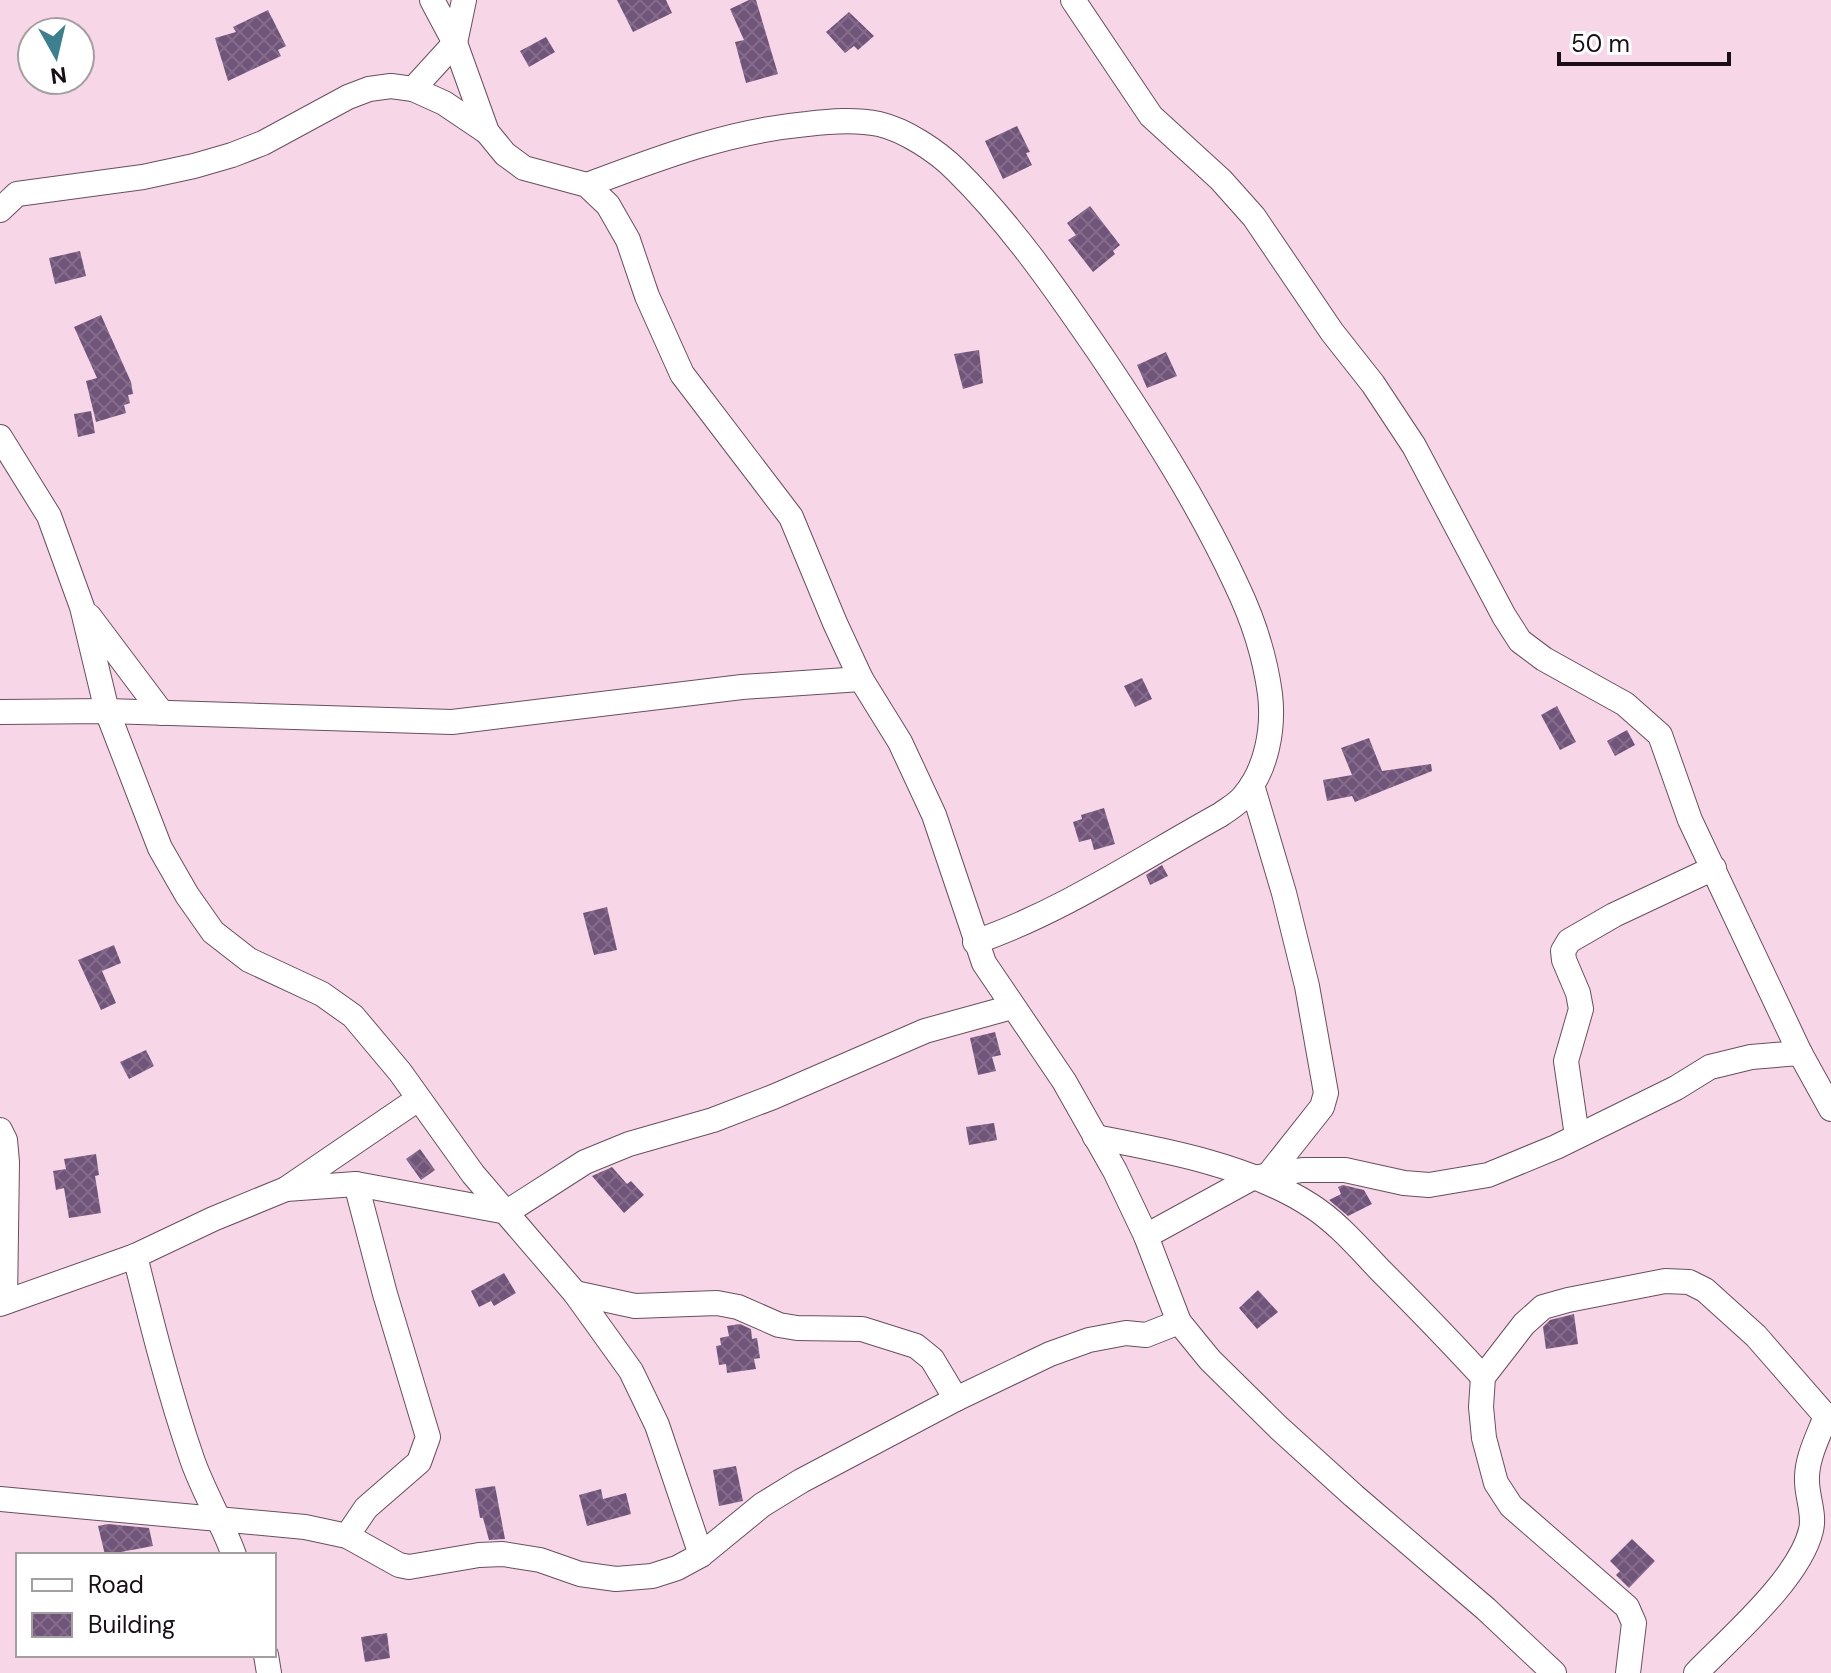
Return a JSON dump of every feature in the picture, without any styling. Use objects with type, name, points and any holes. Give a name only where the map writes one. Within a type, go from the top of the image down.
[{"type":"street","points":[[432,0],[455,43],[487,132]]},
{"type":"street","points":[[413,89],[455,43],[464,0]]},
{"type":"street","points":[[1073,0],[1151,116],[1221,180],[1254,217],[1332,332],[1373,384],[1414,446],[1520,641],[1554,665],[1625,704],[1660,735],[1684,806],[1800,1053],[1831,1109]]},
{"type":"street","points":[[0,210],[17,194],[143,177],[194,166],[263,143],[348,97],[369,89],[391,86],[413,89],[444,103],[487,132],[505,154],[524,168],[587,185],[608,205],[628,240],[647,296],[682,374],[791,517],[861,679],[900,742],[934,815],[984,963],[1064,1081],[1115,1171],[1146,1236],[1179,1322],[1210,1360],[1279,1428],[1486,1609],[1554,1673]]},
{"type":"street","points":[[587,185],[708,141],[782,126],[844,120],[881,125],[915,140],[955,168],[1011,233],[1091,340],[1132,400],[1204,520],[1238,586],[1259,647],[1270,693],[1271,723],[1265,757],[1242,799],[1220,815],[1051,911],[975,942]]},
{"type":"street","points":[[0,437],[49,516],[82,607],[107,711],[160,848],[213,932],[249,960],[322,994],[353,1016],[400,1072],[473,1174],[575,1293],[631,1371],[657,1425],[701,1555]]},
{"type":"street","points":[[82,607],[162,713]]},
{"type":"street","points":[[0,712],[107,711],[452,722],[742,687],[861,679]]},
{"type":"street","points":[[1146,1236],[1261,1176],[1322,1107],[1326,1093],[1284,893],[1252,785]]},
{"type":"street","points":[[1577,1136],[1566,1061],[1569,1041],[1578,1025],[1581,1009],[1563,951],[1569,941],[1614,915],[1714,868]]},
{"type":"street","points":[[286,1189],[356,1184],[507,1212],[585,1162],[614,1150],[713,1120],[925,1031],[1012,1007]]},
{"type":"street","points":[[1261,1176],[1345,1170],[1404,1183],[1429,1185],[1488,1175],[1556,1147],[1718,1064],[1751,1057],[1800,1053]]},
{"type":"street","points":[[0,1130],[5,1140],[7,1162],[2,1303],[135,1256],[286,1189],[418,1099]]},
{"type":"street","points":[[1095,1137],[1261,1176],[1311,1206],[1344,1232],[1483,1377]]},
{"type":"street","points":[[347,1536],[366,1508],[419,1462],[428,1437],[356,1184]]},
{"type":"street","points":[[135,1256],[189,1449],[233,1553]]},
{"type":"street","points":[[1628,1673],[1634,1623],[1627,1607],[1511,1506],[1496,1483],[1484,1438],[1481,1407],[1483,1377],[1524,1324],[1543,1307],[1665,1281],[1689,1282],[1705,1290],[1756,1336],[1828,1419],[1807,1466],[1812,1528],[1804,1548],[1793,1569],[1747,1622],[1696,1673]]},
{"type":"street","points":[[575,1293],[635,1306],[717,1303],[738,1307],[779,1325],[862,1329],[916,1346],[932,1359],[956,1399]]},
{"type":"street","points":[[0,1499],[305,1527],[347,1536],[399,1565],[409,1567],[503,1554],[522,1555],[580,1574],[616,1579],[652,1576],[677,1568],[701,1555],[762,1505],[956,1399],[1050,1354],[1089,1340],[1126,1333],[1146,1335],[1179,1322]]},
{"type":"building","points":[[617,0],[666,0],[672,13],[633,32]]},
{"type":"building","points":[[756,0],[778,74],[746,83],[735,42],[744,40],[730,9]]},
{"type":"building","points":[[268,10],[286,46],[278,50],[281,56],[228,81],[215,38],[236,32],[233,27]]},
{"type":"building","points":[[849,12],[874,36],[858,50],[854,46],[845,53],[826,32]]},
{"type":"building","points":[[546,37],[555,52],[529,67],[520,51]]},
{"type":"building","points":[[1017,126],[1030,152],[1026,153],[1032,165],[1003,179],[985,141]]},
{"type":"building","points":[[1090,206],[1120,245],[1113,251],[1115,254],[1093,272],[1068,240],[1076,235],[1067,223]]},
{"type":"building","points":[[80,251],[86,276],[55,284],[49,258]]},
{"type":"building","points":[[101,315],[131,382],[133,394],[128,395],[130,403],[124,405],[126,413],[96,422],[86,381],[97,378],[74,327]]},
{"type":"building","points":[[979,350],[983,383],[963,389],[954,354]]},
{"type":"building","points":[[1166,352],[1177,376],[1147,388],[1137,365]]},
{"type":"building","points":[[91,411],[95,433],[78,437],[74,414]]},
{"type":"building","points":[[1142,678],[1152,699],[1135,707],[1124,686]]},
{"type":"building","points":[[1557,706],[1576,742],[1560,750],[1541,715]]},
{"type":"building","points":[[1627,730],[1635,745],[1615,756],[1607,741]]},
{"type":"building","points":[[1369,738],[1382,771],[1431,764],[1432,771],[1355,802],[1352,796],[1327,801],[1323,780],[1352,775],[1341,748]]},
{"type":"building","points":[[1104,808],[1115,844],[1094,850],[1091,839],[1079,842],[1073,822],[1082,819],[1081,815]]},
{"type":"building","points":[[1162,865],[1168,876],[1150,885],[1146,875]]},
{"type":"building","points":[[607,907],[617,950],[594,955],[583,913]]},
{"type":"building","points":[[114,945],[121,963],[102,971],[116,1003],[101,1010],[78,960]]},
{"type":"building","points":[[995,1032],[1001,1055],[992,1057],[996,1071],[978,1075],[970,1038]]},
{"type":"building","points":[[146,1050],[154,1066],[129,1079],[120,1062]]},
{"type":"building","points":[[994,1123],[997,1140],[969,1145],[966,1127]]},
{"type":"building","points":[[420,1149],[435,1170],[421,1180],[406,1159]]},
{"type":"building","points":[[96,1154],[99,1175],[95,1176],[101,1213],[69,1218],[64,1188],[56,1190],[53,1171],[66,1169],[64,1159]]},
{"type":"building","points":[[612,1167],[627,1184],[631,1181],[644,1195],[624,1213],[592,1176]]},
{"type":"building","points":[[1343,1185],[1364,1190],[1372,1204],[1348,1216],[1329,1200],[1341,1194],[1338,1187]]},
{"type":"building","points":[[504,1273],[516,1293],[494,1306],[491,1301],[479,1307],[471,1291]]},
{"type":"building","points":[[1258,1290],[1278,1312],[1257,1329],[1239,1308]]},
{"type":"building","points":[[1574,1314],[1578,1344],[1546,1349],[1543,1327],[1550,1320]]},
{"type":"building","points":[[740,1324],[751,1329],[752,1339],[757,1338],[760,1358],[754,1359],[756,1369],[727,1373],[726,1364],[719,1365],[716,1346],[721,1345],[720,1338],[729,1336],[727,1326]]},
{"type":"building","points":[[736,1466],[743,1501],[719,1506],[713,1470]]},
{"type":"building","points":[[495,1486],[505,1539],[489,1540],[483,1518],[480,1518],[475,1489]]},
{"type":"building","points":[[601,1489],[603,1499],[626,1493],[631,1514],[587,1526],[579,1495]]},
{"type":"building","points":[[98,1526],[149,1528],[153,1546],[105,1553]]},
{"type":"building","points":[[1632,1539],[1655,1561],[1629,1588],[1616,1575],[1620,1571],[1610,1561]]},
{"type":"building","points":[[387,1633],[390,1658],[365,1662],[361,1637]]}]
